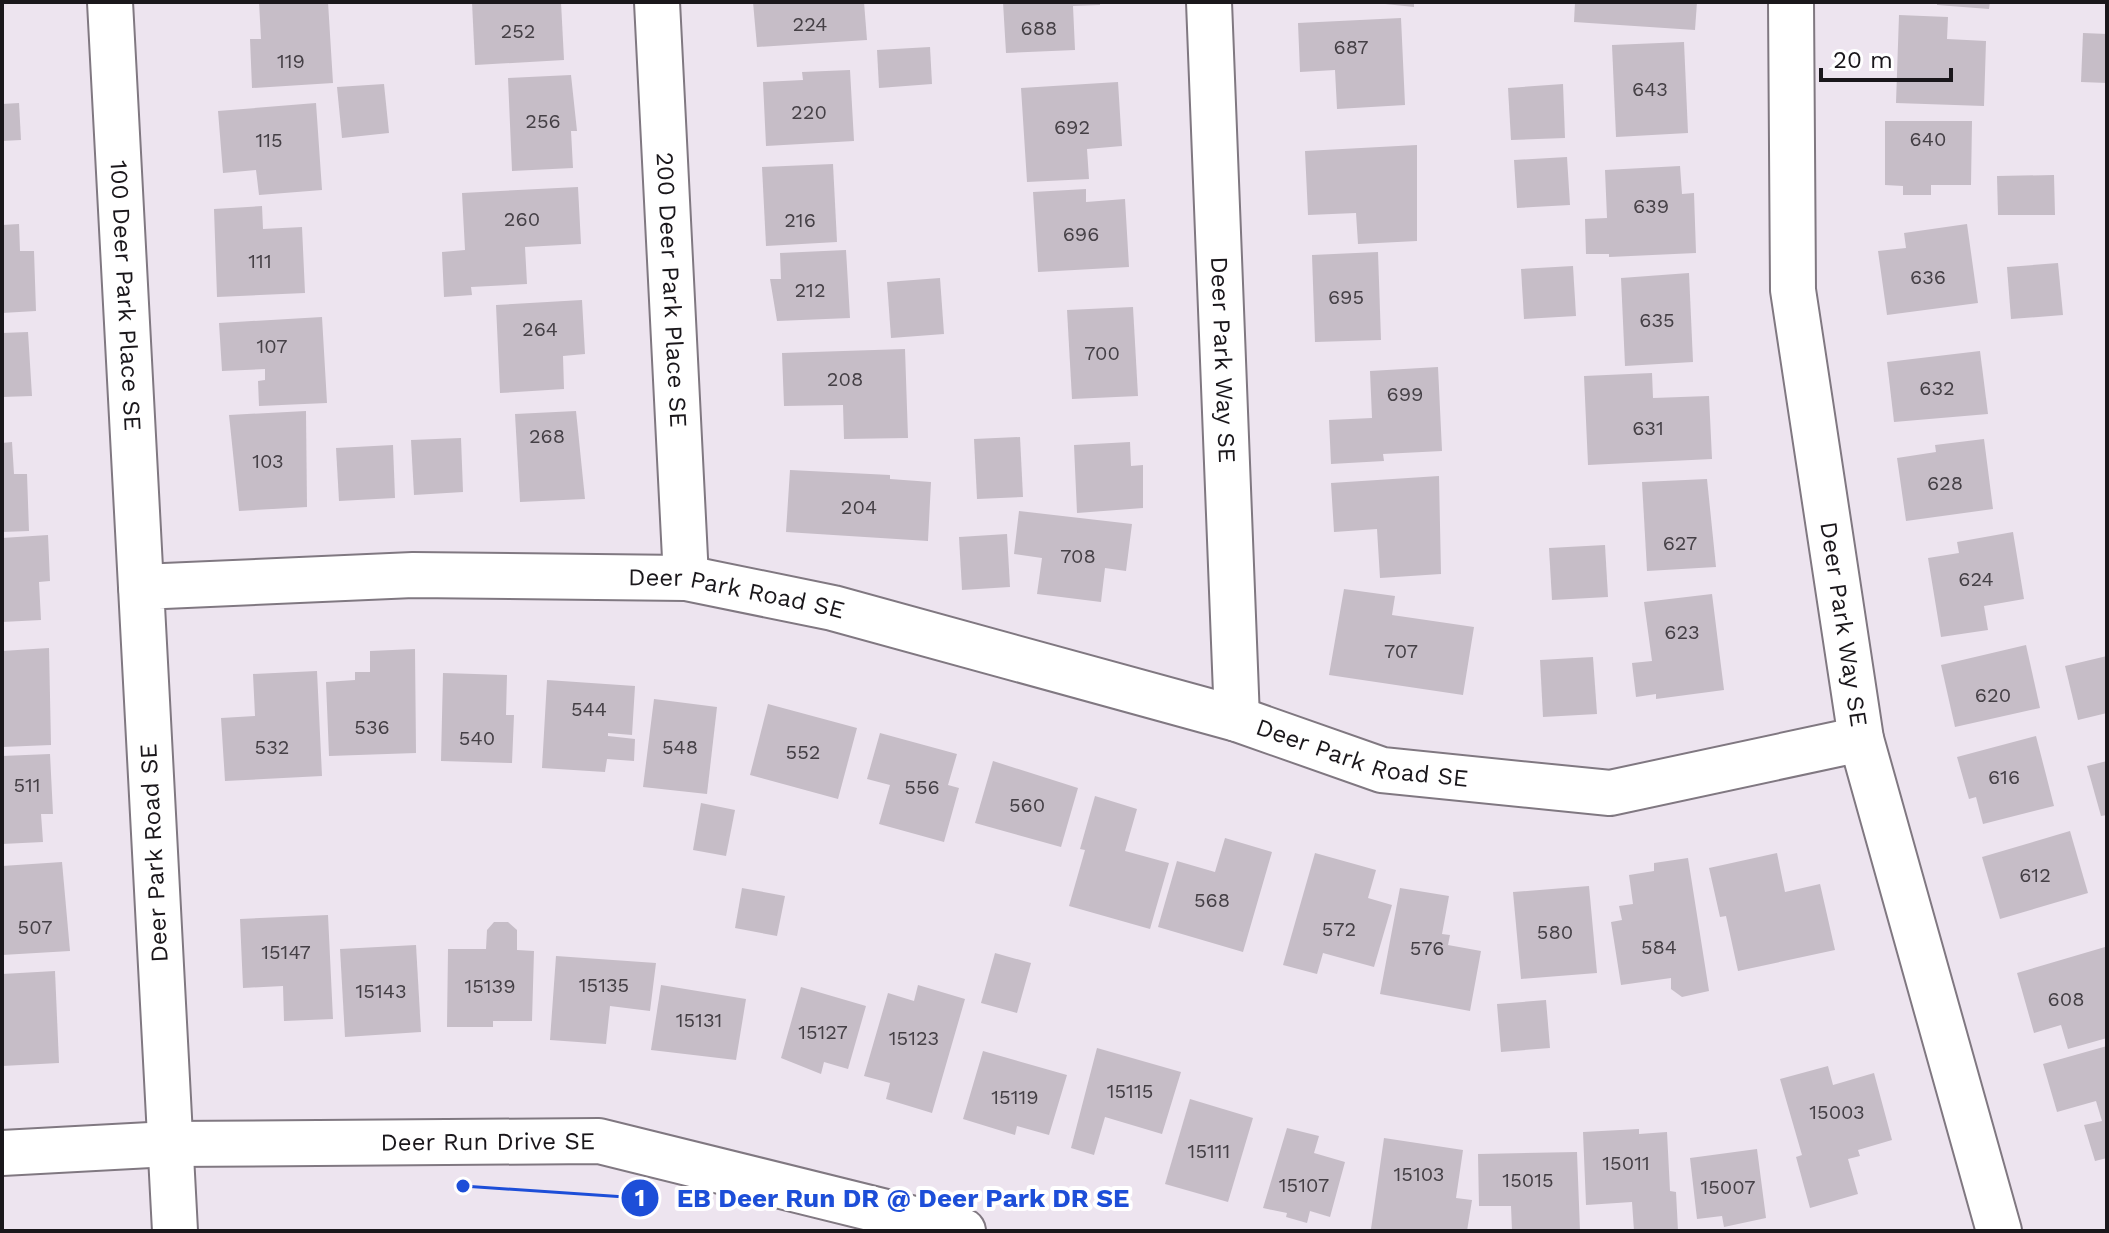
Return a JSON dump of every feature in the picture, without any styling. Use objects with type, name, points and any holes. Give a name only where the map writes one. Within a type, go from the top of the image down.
[{"type":"street","name":"100 Deer Park Place SE","points":[[110,2],[141,587]]},
{"type":"street","name":"200 Deer Park Place SE","points":[[657,2],[686,578]]},
{"type":"street","name":"Deer Park Way SE","points":[[1209,2],[1237,719]]},
{"type":"street","name":"Deer Park Way SE","points":[[1791,2],[1793,290],[1861,739],[1999,1231]]},
{"type":"street","name":"Deer Park Road SE","points":[[175,1231],[141,587],[413,575],[686,578],[833,608],[1237,719],[1382,770],[1610,793],[1861,739]]},
{"type":"street","name":"Deer Run Drive SE","points":[[2,1153],[169,1144],[599,1141],[963,1231]]},
{"type":"building","points":[[259,2],[328,2],[333,83],[252,88],[250,39],[261,39]]},
{"type":"building","points":[[472,2],[561,2],[564,60],[475,65]]},
{"type":"building","points":[[753,2],[864,2],[867,40],[757,47]]},
{"type":"building","points":[[1003,2],[1100,2],[1100,5],[1073,6],[1075,50],[1006,53]]},
{"type":"building","points":[[1366,2],[1414,2],[1414,7]]},
{"type":"building","points":[[1575,2],[1697,2],[1695,30],[1574,22]]},
{"type":"building","points":[[1937,2],[1990,2],[1989,9],[1937,5]]},
{"type":"building","points":[[1899,15],[1948,17],[1947,39],[1986,41],[1984,106],[1896,103]]},
{"type":"building","points":[[1401,18],[1405,105],[1337,109],[1335,70],[1300,72],[1298,23]]},
{"type":"building","points":[[2083,33],[2107,34],[2107,83],[2081,82]]},
{"type":"building","points":[[1684,42],[1688,133],[1616,137],[1612,45]]},
{"type":"building","points":[[930,47],[932,84],[879,88],[877,50]]},
{"type":"building","points":[[850,70],[854,141],[766,146],[763,82],[803,80],[802,72]]},
{"type":"building","points":[[571,75],[577,131],[571,131],[573,168],[512,171],[508,78]]},
{"type":"building","points":[[1118,82],[1122,146],[1087,149],[1089,179],[1027,182],[1021,88]]},
{"type":"building","points":[[384,84],[389,133],[342,138],[337,87]]},
{"type":"building","points":[[1563,84],[1565,138],[1511,140],[1508,88]]},
{"type":"building","points":[[19,103],[21,140],[2,141],[2,104]]},
{"type":"building","points":[[316,103],[322,190],[259,195],[256,170],[223,173],[218,111]]},
{"type":"building","points":[[1885,121],[1972,121],[1971,185],[1931,185],[1931,195],[1903,195],[1903,186],[1885,185]]},
{"type":"building","points":[[1417,145],[1417,241],[1358,244],[1356,213],[1308,215],[1305,151]]},
{"type":"building","points":[[1567,157],[1570,205],[1517,208],[1514,160]]},
{"type":"building","points":[[833,164],[837,242],[766,246],[762,167]]},
{"type":"building","points":[[1680,166],[1682,194],[1694,193],[1696,253],[1609,257],[1609,254],[1586,254],[1585,219],[1607,218],[1605,170]]},
{"type":"building","points":[[2054,175],[2055,215],[1998,215],[1997,176]]},
{"type":"building","points":[[578,187],[581,244],[525,247],[527,284],[471,287],[472,295],[444,297],[442,252],[465,250],[462,193]]},
{"type":"building","points":[[1086,189],[1086,202],[1125,199],[1129,267],[1038,272],[1033,192]]},
{"type":"building","points":[[262,206],[263,229],[302,227],[305,293],[217,297],[214,209]]},
{"type":"building","points":[[19,224],[20,251],[34,251],[36,311],[2,313],[2,225]]},
{"type":"building","points":[[1967,224],[1978,303],[1887,315],[1878,251],[1906,248],[1904,233]]},
{"type":"building","points":[[846,250],[850,318],[777,321],[770,279],[781,279],[780,253]]},
{"type":"building","points":[[1378,252],[1381,340],[1315,342],[1312,255]]},
{"type":"building","points":[[2058,263],[2063,315],[2011,319],[2007,267]]},
{"type":"building","points":[[1573,266],[1576,316],[1524,319],[1521,269]]},
{"type":"building","points":[[1689,273],[1693,362],[1625,366],[1621,278]]},
{"type":"building","points":[[940,278],[944,334],[891,338],[887,282]]},
{"type":"building","points":[[582,300],[585,354],[563,356],[564,389],[500,393],[496,305]]},
{"type":"building","points":[[1133,307],[1138,396],[1072,399],[1067,310]]},
{"type":"building","points":[[322,317],[327,403],[259,406],[258,381],[265,380],[265,369],[222,371],[219,323]]},
{"type":"building","points":[[28,332],[32,396],[2,397],[2,333]]},
{"type":"building","points":[[905,349],[908,438],[844,439],[843,405],[784,406],[782,353]]},
{"type":"building","points":[[1980,351],[1988,414],[1894,422],[1887,362]]},
{"type":"building","points":[[1438,367],[1442,451],[1383,454],[1384,461],[1331,464],[1329,420],[1372,418],[1370,371]]},
{"type":"building","points":[[1652,373],[1653,398],[1709,396],[1712,459],[1588,465],[1584,376]]},
{"type":"building","points":[[306,411],[307,507],[239,511],[229,415]]},
{"type":"building","points":[[576,411],[585,499],[520,502],[515,414]]},
{"type":"building","points":[[1020,437],[1023,497],[977,499],[974,439]]},
{"type":"building","points":[[461,438],[463,492],[414,495],[411,440]]},
{"type":"building","points":[[1984,439],[1993,509],[1906,521],[1897,458],[1936,452],[1935,445]]},
{"type":"building","points":[[12,442],[14,474],[27,474],[29,531],[2,532],[2,443]]},
{"type":"building","points":[[1130,442],[1131,466],[1143,465],[1143,508],[1077,513],[1074,445]]},
{"type":"building","points":[[393,445],[395,498],[339,501],[336,448]]},
{"type":"building","points":[[790,470],[890,475],[890,479],[931,482],[928,541],[786,532]]},
{"type":"building","points":[[1439,476],[1441,574],[1380,578],[1377,529],[1334,532],[1331,483]]},
{"type":"building","points":[[1707,479],[1716,567],[1647,571],[1642,482]]},
{"type":"building","points":[[1019,511],[1132,524],[1126,571],[1105,568],[1101,602],[1037,594],[1042,558],[1014,554]]},
{"type":"building","points":[[2013,532],[2024,599],[1984,606],[1988,630],[1941,637],[1928,558],[1959,553],[1957,542]]},
{"type":"building","points":[[1007,534],[1010,587],[962,590],[959,537]]},
{"type":"building","points":[[48,535],[50,581],[39,582],[41,620],[2,622],[2,538]]},
{"type":"building","points":[[1605,545],[1608,597],[1552,600],[1549,548]]},
{"type":"building","points":[[1344,589],[1395,596],[1392,615],[1474,627],[1463,695],[1329,675]]},
{"type":"building","points":[[1712,594],[1724,690],[1656,699],[1656,694],[1636,697],[1632,663],[1652,661],[1644,602]]},
{"type":"building","points":[[2026,645],[2040,708],[1955,727],[1941,665]]},
{"type":"building","points":[[49,648],[51,745],[2,747],[2,651]]},
{"type":"building","points":[[415,649],[416,753],[329,756],[326,682],[355,680],[355,672],[370,672],[370,651]]},
{"type":"building","points":[[2107,656],[2107,713],[2078,720],[2065,666]]},
{"type":"building","points":[[1593,657],[1597,714],[1543,717],[1540,660]]},
{"type":"building","points":[[317,671],[322,776],[225,781],[221,718],[255,716],[253,674]]},
{"type":"building","points":[[443,673],[507,675],[506,715],[514,715],[512,763],[441,761]]},
{"type":"building","points":[[547,680],[635,686],[632,735],[608,733],[608,736],[635,739],[634,761],[607,759],[605,772],[542,768]]},
{"type":"building","points":[[654,699],[717,707],[707,794],[643,787]]},
{"type":"building","points":[[768,704],[857,728],[838,799],[750,775]]},
{"type":"building","points":[[880,733],[957,754],[948,785],[959,788],[944,842],[879,824],[890,785],[867,779]]},
{"type":"building","points":[[2036,736],[2054,806],[1983,824],[1976,797],[1969,799],[1957,757]]},
{"type":"building","points":[[50,754],[53,814],[41,814],[43,842],[2,844],[2,756]]},
{"type":"building","points":[[993,761],[1078,788],[1061,847],[975,823]]},
{"type":"building","points":[[2107,761],[2107,815],[2101,816],[2087,766]]},
{"type":"building","points":[[1095,796],[1137,809],[1125,851],[1169,863],[1150,929],[1069,906],[1085,850],[1080,849]]},
{"type":"building","points":[[701,803],[735,810],[726,856],[693,850]]},
{"type":"building","points":[[2070,831],[2088,893],[2000,919],[1982,857]]},
{"type":"building","points":[[1225,838],[1272,852],[1243,952],[1158,927],[1177,861],[1215,872]]},
{"type":"building","points":[[1315,853],[1376,870],[1368,898],[1392,905],[1374,967],[1323,953],[1317,974],[1283,965]]},
{"type":"building","points":[[1777,853],[1785,892],[1820,884],[1835,950],[1738,971],[1726,916],[1720,917],[1709,868]]},
{"type":"building","points":[[1688,858],[1709,991],[1682,997],[1671,989],[1671,978],[1621,985],[1611,922],[1622,920],[1619,906],[1633,904],[1629,875],[1654,871],[1654,863]]},
{"type":"building","points":[[62,862],[70,951],[2,955],[2,866]]},
{"type":"building","points":[[1589,886],[1597,973],[1521,979],[1513,892]]},
{"type":"building","points":[[742,888],[785,896],[777,936],[735,928]]},
{"type":"building","points":[[1400,888],[1449,896],[1442,934],[1450,935],[1448,945],[1481,951],[1470,1011],[1380,994]]},
{"type":"building","points":[[328,915],[333,1019],[284,1021],[283,986],[243,988],[240,919]]},
{"type":"building","points":[[494,922],[508,922],[517,930],[517,950],[534,951],[532,1021],[493,1021],[493,1027],[447,1027],[448,949],[486,949],[487,930]]},
{"type":"building","points":[[416,945],[421,1032],[345,1037],[340,949]]},
{"type":"building","points":[[2105,947],[2107,1038],[2068,1049],[2061,1025],[2034,1033],[2017,973]]},
{"type":"building","points":[[995,953],[1031,963],[1017,1013],[981,1003]]},
{"type":"building","points":[[556,956],[656,963],[650,1011],[610,1006],[606,1044],[550,1040]]},
{"type":"building","points":[[55,971],[59,1063],[2,1066],[2,974]]},
{"type":"building","points":[[661,985],[746,999],[736,1060],[651,1050]]},
{"type":"building","points":[[918,985],[965,999],[932,1113],[886,1099],[890,1083],[864,1076],[888,993],[914,1001]]},
{"type":"building","points":[[801,987],[866,1006],[848,1069],[824,1062],[821,1074],[781,1058]]},
{"type":"building","points":[[1546,1000],[1550,1048],[1501,1052],[1497,1004]]},
{"type":"building","points":[[2107,1046],[2107,1158],[2095,1161],[2084,1125],[2102,1121],[2096,1101],[2057,1112],[2043,1064]]},
{"type":"building","points":[[1097,1048],[1181,1072],[1162,1134],[1105,1117],[1094,1155],[1071,1148]]},
{"type":"building","points":[[983,1051],[1067,1075],[1049,1135],[1017,1126],[1015,1135],[963,1119]]},
{"type":"building","points":[[1828,1066],[1833,1085],[1874,1073],[1892,1140],[1858,1150],[1860,1156],[1848,1159],[1858,1194],[1810,1208],[1796,1157],[1802,1155],[1780,1079]]},
{"type":"building","points":[[1190,1099],[1253,1118],[1228,1202],[1165,1184]]},
{"type":"building","points":[[1287,1128],[1319,1136],[1314,1153],[1345,1162],[1330,1217],[1310,1211],[1307,1223],[1286,1217],[1287,1213],[1263,1208]]},
{"type":"building","points":[[1639,1129],[1639,1134],[1667,1132],[1670,1191],[1676,1192],[1678,1231],[1634,1231],[1632,1202],[1586,1205],[1583,1132]]},
{"type":"building","points":[[1384,1138],[1463,1150],[1456,1198],[1472,1200],[1467,1231],[1371,1229]]},
{"type":"building","points":[[1757,1149],[1766,1218],[1724,1227],[1722,1216],[1697,1219],[1690,1158]]},
{"type":"building","points":[[1577,1152],[1580,1231],[1512,1231],[1511,1206],[1479,1206],[1478,1154]]},
{"type":"place","name":"EB Deer Run DR @ Deer Park DR SE","points":[[463,1186]]}]
